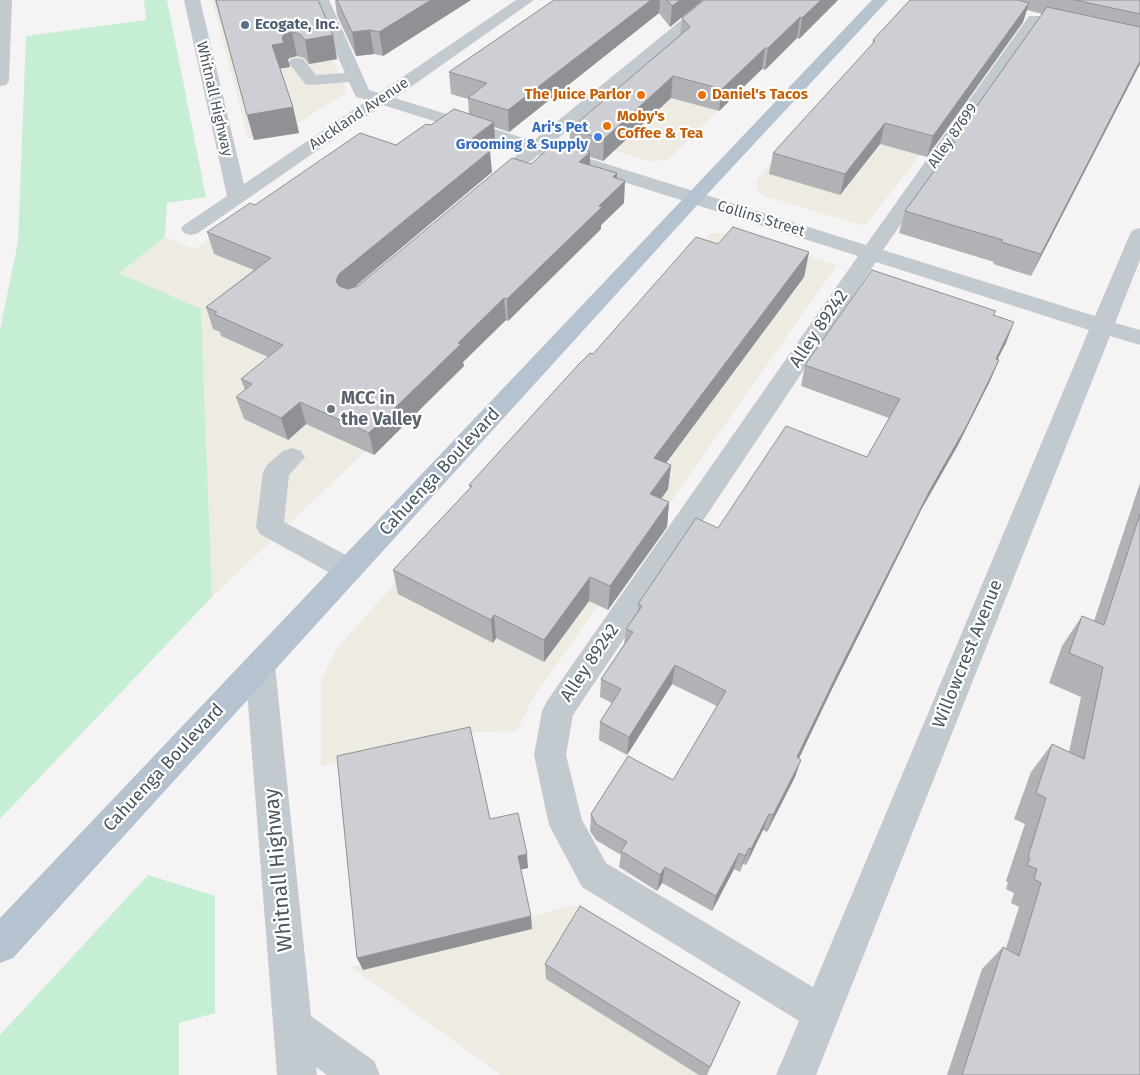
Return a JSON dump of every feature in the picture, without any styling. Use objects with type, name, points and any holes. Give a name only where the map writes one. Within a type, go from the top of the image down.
[{"type":"main road","name":"Cahuenga Boulevard","points":[[0,944],[693,198],[880,0]]},
{"type":"street","points":[[0,81],[4,0]]},
{"type":"street","name":"Whitnall Highway","points":[[192,0],[237,197]]},
{"type":"street","name":"Auckland Avenue","points":[[191,229],[526,0]]},
{"type":"street","points":[[512,167],[715,0]]},
{"type":"street","points":[[323,6],[341,4]]},
{"type":"street","name":"Collins Street","points":[[323,6],[362,93],[1140,338]]},
{"type":"street","points":[[1017,15],[1054,23]]},
{"type":"street","name":"Alley 87699","points":[[871,253],[1035,19]]},
{"type":"street","points":[[297,63],[311,80],[354,78]]},
{"type":"street","name":"Willowcrest Avenue","points":[[796,1075],[1140,234]]},
{"type":"street","name":"Alley 89242","points":[[821,1014],[594,875],[566,825],[550,755],[558,711],[871,253]]},
{"type":"street","points":[[292,457],[276,472],[270,527],[349,570]]},
{"type":"street","name":"Whitnall Highway","points":[[260,664],[297,1075]]},
{"type":"street","points":[[294,1027],[360,1075]]},
{"type":"shaded area","points":[[212,0],[306,0],[347,92],[277,136],[248,138]]},
{"type":"shaded area","points":[[721,0],[830,0],[669,159],[652,162],[563,135]]},
{"type":"shaded area","points":[[922,0],[1022,23],[865,226],[764,196],[757,191],[756,180]]},
{"type":"shaded area","points":[[236,219],[389,276],[417,402],[212,597],[201,309],[118,273],[165,237],[195,249]]},
{"type":"shaded area","points":[[710,233],[735,233],[837,265],[533,698],[517,731],[476,732],[321,766],[321,680],[337,648]]},
{"type":"shaded area","points":[[573,905],[734,1001],[700,1075],[501,1075],[351,967]]},
{"type":"green space","points":[[144,0],[167,0],[206,197],[167,203],[165,237],[119,273],[201,309],[212,597],[0,819],[0,330],[18,242],[26,36],[146,20]]},
{"type":"green space","points":[[148,875],[215,896],[215,1013],[179,1023],[179,1075],[0,1075],[0,1035]]},
{"type":"building","points":[[216,0],[318,0],[333,35],[305,40],[300,34],[292,32],[284,34],[282,38],[284,43],[272,45],[293,107],[247,115]]},
{"type":"building","points":[[337,0],[431,0],[379,32],[370,30],[352,32]]},
{"type":"building","points":[[554,0],[651,0],[508,110],[468,98],[487,83],[449,72]]},
{"type":"building","points":[[667,0],[680,0],[672,6]]},
{"type":"building","points":[[704,0],[821,0],[768,48],[765,48],[722,89],[673,76],[604,139],[570,129],[690,27],[682,18]]},
{"type":"building","points":[[910,0],[1017,0],[1029,3],[933,136],[885,123],[845,174],[773,153],[875,41],[873,40]]},
{"type":"building","points":[[1075,0],[1140,0],[1140,14]]},
{"type":"building","points":[[1047,7],[1140,27],[1140,61],[1041,254],[1001,242],[1003,240],[905,211],[955,142],[952,141]]},
{"type":"building","points":[[454,109],[494,122],[466,143],[490,151],[339,274],[336,281],[339,286],[348,289],[358,286],[512,158],[531,164],[556,142],[590,152],[579,162],[617,173],[613,177],[625,181],[599,206],[602,207],[507,299],[504,298],[458,343],[461,344],[369,433],[300,402],[281,418],[236,397],[252,384],[241,379],[283,345],[214,314],[217,312],[206,307],[271,258],[207,232],[250,203],[255,205],[360,133],[396,145],[426,124],[431,125]]},
{"type":"building","points":[[733,227],[809,252],[654,458],[671,465],[650,494],[669,502],[610,586],[590,577],[544,640],[494,615],[491,620],[393,570],[472,486],[469,485],[577,366],[590,353],[593,354],[696,237],[718,244]]},
{"type":"building","points":[[872,270],[996,311],[993,315],[1014,322],[996,359],[999,360],[967,425],[930,490],[838,672],[797,757],[801,760],[773,815],[769,814],[751,849],[749,848],[745,856],[739,853],[716,896],[665,867],[660,875],[621,851],[627,842],[596,824],[591,814],[628,756],[673,780],[726,691],[675,665],[629,737],[600,722],[621,689],[601,679],[633,632],[626,629],[642,606],[638,604],[696,518],[718,528],[786,426],[867,457],[900,399],[805,365]]},
{"type":"building","points":[[1140,514],[1140,1075],[962,1075],[1003,947],[1019,956],[1041,883],[1034,879],[1037,869],[1027,865],[1046,798],[1036,793],[1052,744],[1084,759],[1103,667],[1069,653],[1082,616],[1104,625]]},
{"type":"building","points":[[470,727],[490,819],[518,813],[527,854],[518,856],[531,916],[357,958],[337,756]]},
{"type":"building","points":[[580,906],[740,1002],[710,1067],[545,964]]},
{"type":"place","name":"Ecogate, Inc.","points":[[245,25]]},
{"type":"place","name":"The Juice Parlor","points":[[641,95]]},
{"type":"place","name":"Daniel's Tacos","points":[[702,95]]},
{"type":"place","name":"Moby's Coffee & Tea","points":[[607,126]]},
{"type":"place","name":"Ari's Pet Grooming & Supply","points":[[598,137]]},
{"type":"place","name":"MCC in the Valley","points":[[331,409]]}]
